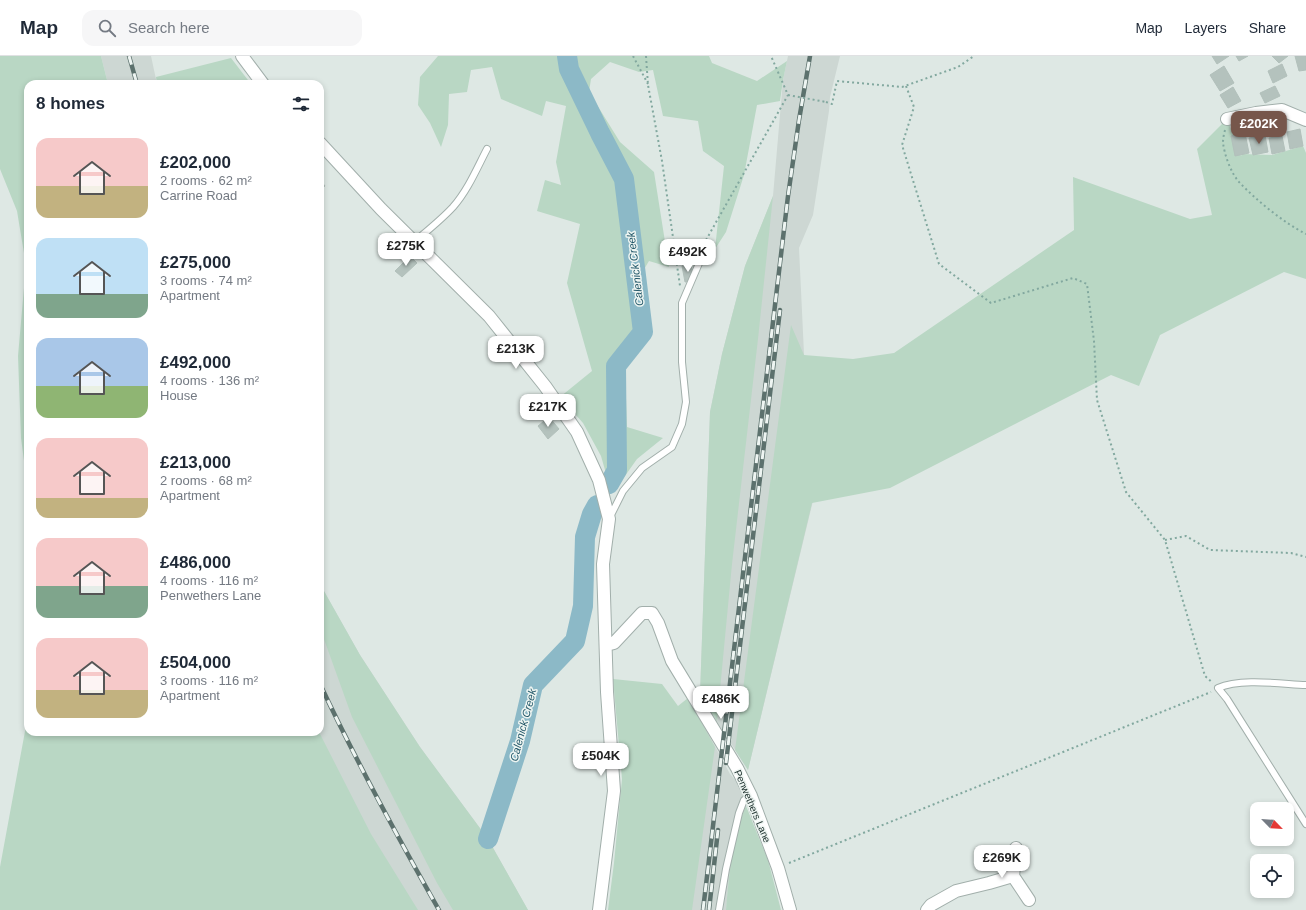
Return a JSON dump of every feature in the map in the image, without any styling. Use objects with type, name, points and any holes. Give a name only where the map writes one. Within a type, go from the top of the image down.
[{"type":"street","points":[[242,56],[260,80]]},
{"type":"street","points":[[1228,119],[1256,113],[1282,110],[1306,120]]},
{"type":"street","points":[[324,147],[381,209],[488,316],[544,386],[577,432],[599,480],[609,519],[603,564],[607,692],[614,791],[598,910]]},
{"type":"street","name":"Penwethers Lane","points":[[606,645],[614,643],[642,613],[652,613],[658,623],[672,661],[737,768],[751,796],[778,868],[790,910]]},
{"type":"street","points":[[1016,848],[1014,876],[1029,900]]},
{"type":"street","points":[[927,910],[931,905],[956,891],[1014,876]]},
{"type":"lane","points":[[414,242],[453,207],[468,184],[487,149]]},
{"type":"lane","points":[[609,519],[624,491],[642,468],[672,447],[682,424],[686,402],[682,362],[682,303],[703,254],[702,246]]},
{"type":"lane","points":[[1306,685],[1258,683],[1226,685],[1218,688],[1227,699],[1306,824]]},
{"type":"lane","points":[[719,910],[726,869],[739,813],[744,800],[751,796]]},
{"type":"path","points":[[633,56],[648,85]]},
{"type":"path","points":[[646,56],[648,85],[662,161],[682,303]]},
{"type":"path","points":[[772,56],[788,95]]},
{"type":"path","points":[[788,95],[832,104],[837,81],[902,87],[958,67],[974,56]]},
{"type":"path","points":[[778,868],[1208,694],[1218,688],[1206,676],[1165,540],[1126,492],[1097,400],[1094,341],[1087,284],[1073,278],[991,303],[939,264],[902,145],[914,107],[906,86]]},
{"type":"path","points":[[702,246],[788,95]]},
{"type":"path","points":[[1228,119],[1223,141],[1227,160],[1239,181],[1266,207],[1294,228],[1306,234]]},
{"type":"path","points":[[1165,540],[1186,536],[1210,550],[1291,553],[1306,557]]},
{"type":"shaded area","points":[[101,56],[151,56],[156,80],[107,80]]},
{"type":"shaded area","points":[[788,56],[840,56],[830,97],[813,215],[799,248],[805,375],[833,418],[748,770],[700,695],[710,412],[722,354],[745,266],[773,196],[783,80]]},
{"type":"shaded area","points":[[324,591],[360,655],[420,747],[488,839],[528,910],[367,910],[295,736],[324,736]]},
{"type":"shaded area","points":[[698,715],[730,774],[741,787],[746,806],[740,819],[730,871],[726,910],[662,910]]},
{"type":"green space","points":[[0,56],[101,56],[107,80],[24,80],[24,253],[17,211],[0,169]]},
{"type":"green space","points":[[438,56],[709,56],[712,63],[757,81],[787,61],[780,101],[757,105],[744,175],[726,232],[715,249],[724,166],[703,151],[698,121],[663,116],[653,70],[639,72],[610,62],[591,79],[589,92],[620,142],[654,172],[669,267],[649,261],[643,271],[650,326],[635,348],[625,370],[627,427],[663,438],[637,459],[615,490],[609,484],[601,456],[583,423],[560,397],[592,371],[567,283],[580,224],[537,211],[545,180],[561,185],[556,162],[566,106],[546,101],[542,116],[501,99],[492,67],[471,70],[467,92],[449,94],[448,125],[441,147],[430,123],[418,105],[420,77]]},
{"type":"green space","points":[[231,58],[248,80],[156,80],[156,77]]},
{"type":"green space","points":[[1227,119],[1241,156],[1242,154],[1272,155],[1303,146],[1306,153],[1306,279],[1284,272],[1160,335],[1139,386],[1111,375],[890,488],[812,503],[748,770],[735,750],[791,325],[804,355],[853,359],[894,353],[1074,230],[1073,177],[1190,219],[1212,215],[1197,149]]},
{"type":"green space","points":[[773,196],[732,564],[717,721],[700,695],[710,412],[722,354],[745,266]]},
{"type":"green space","points":[[24,288],[24,461],[21,438],[18,356]]},
{"type":"green space","points":[[324,591],[360,655],[420,747],[488,839],[528,910],[453,910],[437,883],[352,717],[324,639]]},
{"type":"green space","points":[[613,679],[662,684],[678,706],[688,698],[715,747],[692,910],[608,910],[622,779]]},
{"type":"green space","points":[[24,736],[321,736],[371,834],[418,910],[0,910],[0,867]]},
{"type":"green space","points":[[746,806],[768,860],[781,910],[726,910],[734,843]]},
{"type":"building","points":[[1212,56],[1229,56],[1217,64]]},
{"type":"building","points":[[1236,56],[1248,56],[1239,61]]},
{"type":"building","points":[[1272,56],[1288,56],[1279,63]]},
{"type":"building","points":[[1295,56],[1306,56],[1306,70],[1299,71]]},
{"type":"building","points":[[1282,64],[1287,76],[1273,83],[1268,71]]},
{"type":"building","points":[[1224,66],[1234,83],[1220,91],[1210,75]]},
{"type":"building","points":[[1275,86],[1280,96],[1265,103],[1260,93]]},
{"type":"building","points":[[1233,87],[1241,101],[1228,108],[1220,95]]},
{"type":"building","points":[[1300,129],[1303,146],[1290,149],[1287,132]]},
{"type":"building","points":[[1245,133],[1249,153],[1235,156],[1231,136]]},
{"type":"building","points":[[1265,135],[1268,152],[1253,155],[1249,138]]},
{"type":"building","points":[[1282,136],[1285,151],[1272,154],[1269,138]]},
{"type":"building","points":[[410,256],[417,263],[402,277],[395,271]]},
{"type":"building","points":[[691,265],[693,281],[685,282],[682,266]]},
{"type":"building","points":[[549,417],[559,429],[548,439],[538,426]]},
{"type":"waterway","name":"Calenick Creek","points":[[567,56],[569,69],[624,179],[643,332],[616,366],[617,470],[609,484]]},
{"type":"waterway","name":"Calenick Creek","points":[[488,839],[520,741],[533,685],[575,641],[583,606],[585,537],[592,514],[597,505]]},
{"type":"railway","points":[[129,56],[136,80]]},
{"type":"railway","points":[[703,910],[788,196],[810,56]]},
{"type":"railway","points":[[726,763],[780,310]]},
{"type":"railway","points":[[324,692],[377,798],[439,910]]},
{"type":"railway","points":[[709,910],[718,830]]}]
